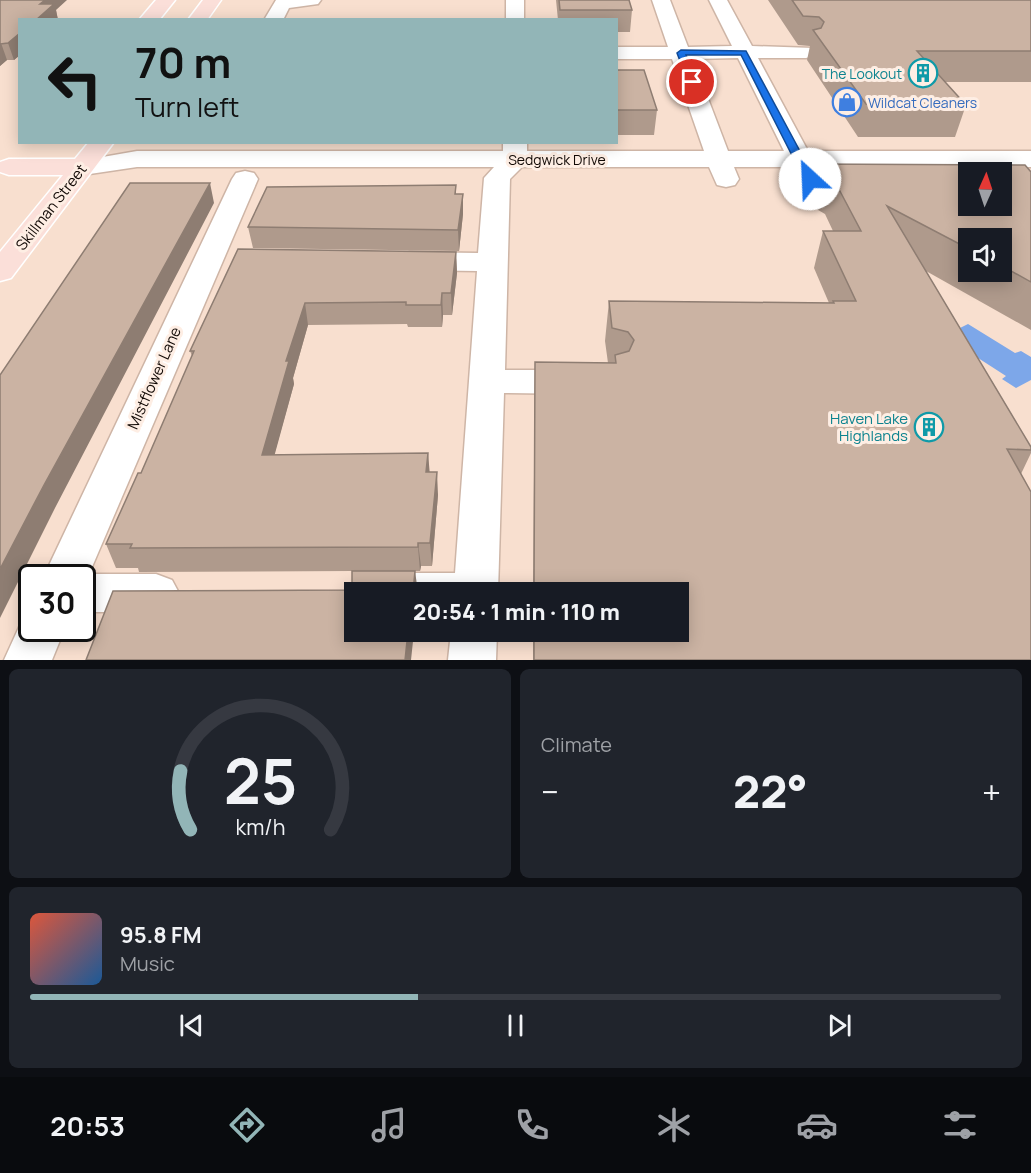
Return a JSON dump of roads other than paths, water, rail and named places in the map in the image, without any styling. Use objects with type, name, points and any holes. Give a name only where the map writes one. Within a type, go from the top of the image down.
[{"type":"main road","points":[[150,18],[166,0]]},
{"type":"main road","points":[[198,18],[212,0]]},
{"type":"main road","points":[[3,170],[30,144]]},
{"type":"main road","name":"Skillman Street","points":[[0,272],[100,144]]},
{"type":"main road","name":"Sedgwick Drive","points":[[3,170],[83,167]]},
{"type":"street","points":[[274,18],[283,3],[312,0]]},
{"type":"street","points":[[515,0],[515,18]]},
{"type":"street","points":[[661,0],[723,169]]},
{"type":"street","points":[[718,0],[743,53],[805,169]]},
{"type":"street","points":[[618,53],[806,52]]},
{"type":"street","name":"Sedgwick Drive","points":[[83,167],[137,159],[509,160],[723,169],[805,169],[1031,159]]},
{"type":"street","points":[[476,582],[493,262],[509,160]]},
{"type":"street","name":"Sedgwick Drive","points":[[83,167],[124,179],[245,179],[509,160]]},
{"type":"street","name":"Sedgwick Drive","points":[[805,169],[958,178]]},
{"type":"street","name":"Mistflower Lane","points":[[71,564],[245,179]]},
{"type":"street","points":[[1012,179],[1031,180]]},
{"type":"street","points":[[208,260],[244,260]]},
{"type":"street","points":[[386,261],[493,262]]},
{"type":"street","points":[[486,381],[610,382]]},
{"type":"street","points":[[333,592],[344,593]]},
{"type":"street","points":[[96,593],[190,593]]},
{"type":"street","points":[[28,660],[36,642]]},
{"type":"street","points":[[472,660],[473,642]]},
{"type":"water","points":[[968,324],[1015,353],[1021,351],[1031,357],[1031,380],[1016,388],[1002,379],[1006,376],[944,336]]},
{"type":"place","name":"The Lookout","points":[[923,73]]},
{"type":"place","name":"Wildcat Cleaners","points":[[847,102]]},
{"type":"place","name":"Haven Lake Highlands","points":[[929,427]]}]
